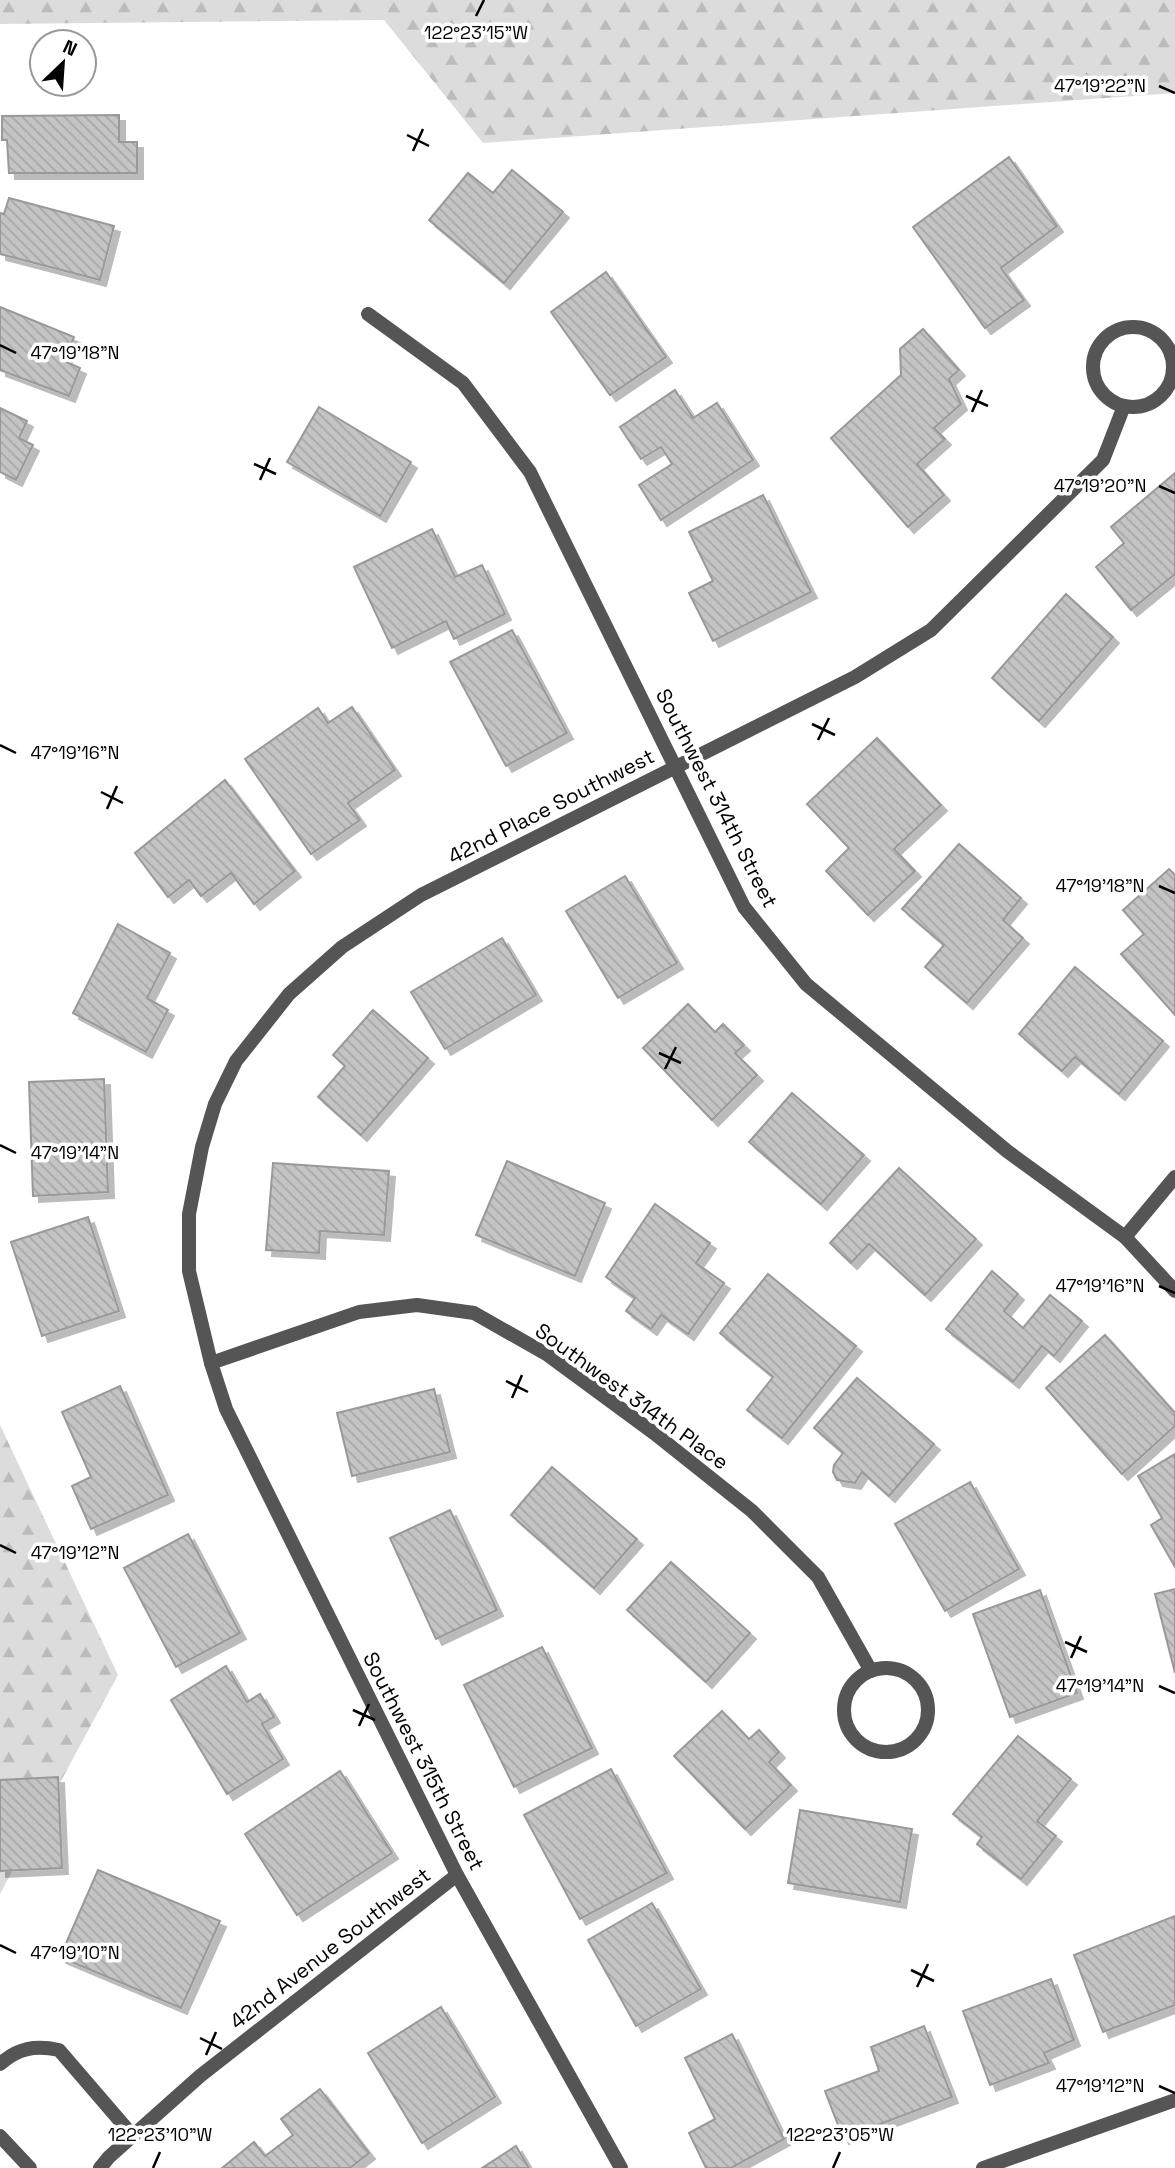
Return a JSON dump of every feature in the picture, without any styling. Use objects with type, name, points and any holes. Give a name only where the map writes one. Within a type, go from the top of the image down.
[{"type":"street","name":"Southwest 314th Street","points":[[368,314],[463,383],[530,472],[744,907],[806,984],[1007,1151],[1125,1237],[1175,1291]]},
{"type":"street","points":[[1131,327],[1143,328],[1156,334],[1166,344],[1173,370],[1170,383],[1151,403],[1138,407],[1124,406],[1102,393],[1093,370],[1094,357],[1107,336],[1131,327]]},
{"type":"street","name":"42nd Place Southwest","points":[[211,1363],[189,1271],[189,1214],[202,1147],[215,1104],[236,1061],[289,994],[342,947],[421,895],[855,677],[932,630],[1103,460],[1124,406]]},
{"type":"street","points":[[1125,1237],[1175,1177]]},
{"type":"street","name":"Southwest 314th Place","points":[[211,1363],[359,1312],[417,1305],[474,1313],[548,1355],[654,1433],[752,1511],[818,1577],[871,1671]]},
{"type":"street","name":"Southwest 315th Street","points":[[211,1363],[226,1409],[457,1875],[621,2168]]},
{"type":"street","points":[[898,1670],[910,1675],[920,1685],[926,1697],[929,1710],[927,1724],[911,1745],[898,1751],[884,1753],[870,1750],[848,1731],[844,1703],[849,1689],[859,1678],[871,1671],[898,1670]]},
{"type":"street","name":"42nd Avenue Southwest","points":[[100,2168],[200,2076],[457,1875]]},
{"type":"street","points":[[0,2064],[10,2055],[26,2048],[58,2050],[133,2136]]},
{"type":"street","points":[[983,2168],[1175,2099]]},
{"type":"street","points":[[0,2136],[30,2168]]},
{"type":"green space","points":[[0,0],[1175,0],[1175,93],[483,143],[384,20],[0,24]]},
{"type":"green space","points":[[0,1425],[118,1675],[0,1894]]},
{"type":"building","points":[[119,115],[119,142],[137,142],[137,173],[9,173],[7,140],[2,140],[2,116]]},
{"type":"building","points":[[1009,157],[1057,226],[1001,268],[1024,300],[985,328],[913,227]]},
{"type":"building","points":[[512,170],[563,212],[504,283],[429,220],[468,173],[493,193]]},
{"type":"building","points":[[9,198],[114,226],[100,280],[0,254],[0,213],[4,214]]},
{"type":"building","points":[[606,272],[666,357],[610,395],[551,312]]},
{"type":"building","points":[[0,307],[74,337],[64,361],[80,368],[69,396],[0,370]]},
{"type":"building","points":[[923,329],[959,370],[949,379],[961,404],[934,428],[945,439],[917,464],[944,495],[908,527],[831,438],[901,375],[900,349]]},
{"type":"building","points":[[675,390],[693,418],[717,403],[753,460],[661,520],[639,485],[672,464],[661,447],[641,459],[620,427]]},
{"type":"building","points":[[319,407],[411,462],[380,516],[287,462]]},
{"type":"building","points":[[0,408],[27,421],[19,438],[33,445],[16,480],[0,472]]},
{"type":"building","points":[[1175,473],[1175,574],[1131,610],[1096,567],[1124,543],[1111,527]]},
{"type":"building","points":[[763,495],[811,592],[713,641],[689,593],[713,581],[689,532]]},
{"type":"building","points":[[432,529],[455,577],[482,565],[505,614],[454,639],[446,621],[392,648],[354,567]]},
{"type":"building","points":[[1066,594],[1113,637],[1039,721],[992,678]]},
{"type":"building","points":[[512,630],[567,733],[506,766],[450,662]]},
{"type":"building","points":[[352,707],[395,770],[348,803],[360,820],[311,854],[245,759],[318,708],[328,723]]},
{"type":"building","points":[[877,738],[941,805],[894,849],[915,871],[868,915],[826,871],[849,848],[807,804]]},
{"type":"building","points":[[225,780],[295,871],[254,904],[231,873],[201,896],[189,880],[168,897],[135,853]]},
{"type":"building","points":[[959,844],[1021,898],[1003,920],[1023,938],[967,1003],[925,967],[944,945],[902,909]]},
{"type":"building","points":[[1169,869],[1175,875],[1175,1015],[1121,954],[1144,934],[1123,910]]},
{"type":"building","points":[[625,876],[677,963],[618,998],[566,911]]},
{"type":"building","points":[[118,924],[170,953],[147,998],[168,1010],[146,1052],[73,1013]]},
{"type":"building","points":[[502,938],[536,995],[445,1049],[411,992]]},
{"type":"building","points":[[1075,967],[1163,1041],[1119,1094],[1075,1057],[1062,1071],[1019,1034]]},
{"type":"building","points":[[688,1004],[715,1032],[723,1024],[744,1045],[735,1053],[757,1075],[712,1120],[643,1048]]},
{"type":"building","points":[[373,1010],[428,1058],[361,1135],[318,1097],[345,1066],[333,1055]]},
{"type":"building","points":[[104,1079],[108,1192],[33,1196],[29,1082]]},
{"type":"building","points":[[792,1093],[864,1155],[821,1204],[749,1142]]},
{"type":"building","points":[[507,1161],[605,1203],[575,1276],[476,1235]]},
{"type":"building","points":[[273,1163],[389,1171],[384,1235],[320,1231],[319,1253],[266,1250]]},
{"type":"building","points":[[899,1168],[976,1239],[925,1295],[869,1244],[851,1263],[830,1243]]},
{"type":"building","points":[[655,1204],[710,1243],[696,1263],[724,1283],[688,1334],[661,1315],[651,1329],[626,1311],[635,1298],[606,1277]]},
{"type":"building","points":[[88,1217],[119,1311],[42,1336],[11,1242]]},
{"type":"building","points":[[992,1271],[1018,1294],[1004,1311],[1023,1328],[1050,1295],[1082,1321],[1054,1356],[1042,1346],[1013,1382],[946,1329]]},
{"type":"building","points":[[768,1274],[856,1346],[782,1438],[747,1410],[773,1377],[720,1333]]},
{"type":"building","points":[[1105,1335],[1175,1413],[1175,1426],[1122,1474],[1046,1388]]},
{"type":"building","points":[[857,1378],[934,1444],[889,1496],[862,1472],[855,1483],[837,1480],[833,1472],[834,1465],[843,1453],[814,1428]]},
{"type":"building","points":[[120,1386],[168,1495],[91,1529],[72,1486],[91,1477],[62,1412]]},
{"type":"building","points":[[434,1389],[450,1452],[352,1476],[337,1413]]},
{"type":"building","points":[[1175,1454],[1175,1567],[1151,1525],[1162,1518],[1138,1476]]},
{"type":"building","points":[[552,1467],[637,1539],[594,1588],[511,1515]]},
{"type":"building","points":[[970,1482],[1019,1569],[945,1611],[895,1524]]},
{"type":"building","points":[[450,1510],[497,1610],[436,1639],[390,1538]]},
{"type":"building","points":[[188,1534],[240,1633],[176,1667],[124,1568]]},
{"type":"building","points":[[671,1562],[750,1633],[706,1682],[627,1610]]},
{"type":"building","points":[[1175,1589],[1175,1673],[1155,1594]]},
{"type":"building","points":[[1040,1590],[1077,1693],[1010,1717],[973,1614]]},
{"type":"building","points":[[542,1647],[592,1748],[514,1787],[464,1685]]},
{"type":"building","points":[[226,1666],[247,1702],[260,1694],[274,1717],[262,1724],[283,1759],[227,1794],[171,1700]]},
{"type":"building","points":[[722,1711],[749,1739],[759,1730],[779,1752],[769,1762],[791,1785],[745,1829],[674,1756]]},
{"type":"building","points":[[1018,1736],[1071,1779],[1037,1821],[1056,1836],[1021,1879],[977,1844],[982,1837],[953,1814]]},
{"type":"building","points":[[611,1769],[667,1873],[580,1919],[524,1815]]},
{"type":"building","points":[[340,1771],[392,1853],[297,1915],[245,1834]]},
{"type":"building","points":[[58,1777],[62,1868],[0,1871],[0,1780]]},
{"type":"building","points":[[800,1810],[912,1829],[900,1902],[788,1883]]},
{"type":"building","points":[[98,1870],[220,1921],[181,2008],[60,1957]]},
{"type":"building","points":[[652,1903],[701,1989],[636,2026],[588,1940]]},
{"type":"building","points":[[1175,1916],[1175,2005],[1103,2032],[1074,1955]]},
{"type":"building","points":[[1051,1979],[1074,2040],[1044,2053],[1049,2063],[990,2085],[963,2011]]},
{"type":"building","points":[[441,2007],[495,2097],[422,2143],[368,2053]]},
{"type":"building","points":[[924,2026],[952,2097],[843,2138],[825,2091],[879,2071],[871,2047]]},
{"type":"building","points":[[732,2034],[784,2139],[731,2168],[706,2168],[689,2133],[715,2119],[685,2058]]},
{"type":"building","points":[[320,2089],[369,2153],[350,2168],[222,2168],[254,2142],[265,2156],[293,2135],[281,2119]]},
{"type":"building","points":[[516,2146],[529,2168],[482,2168]]}]
